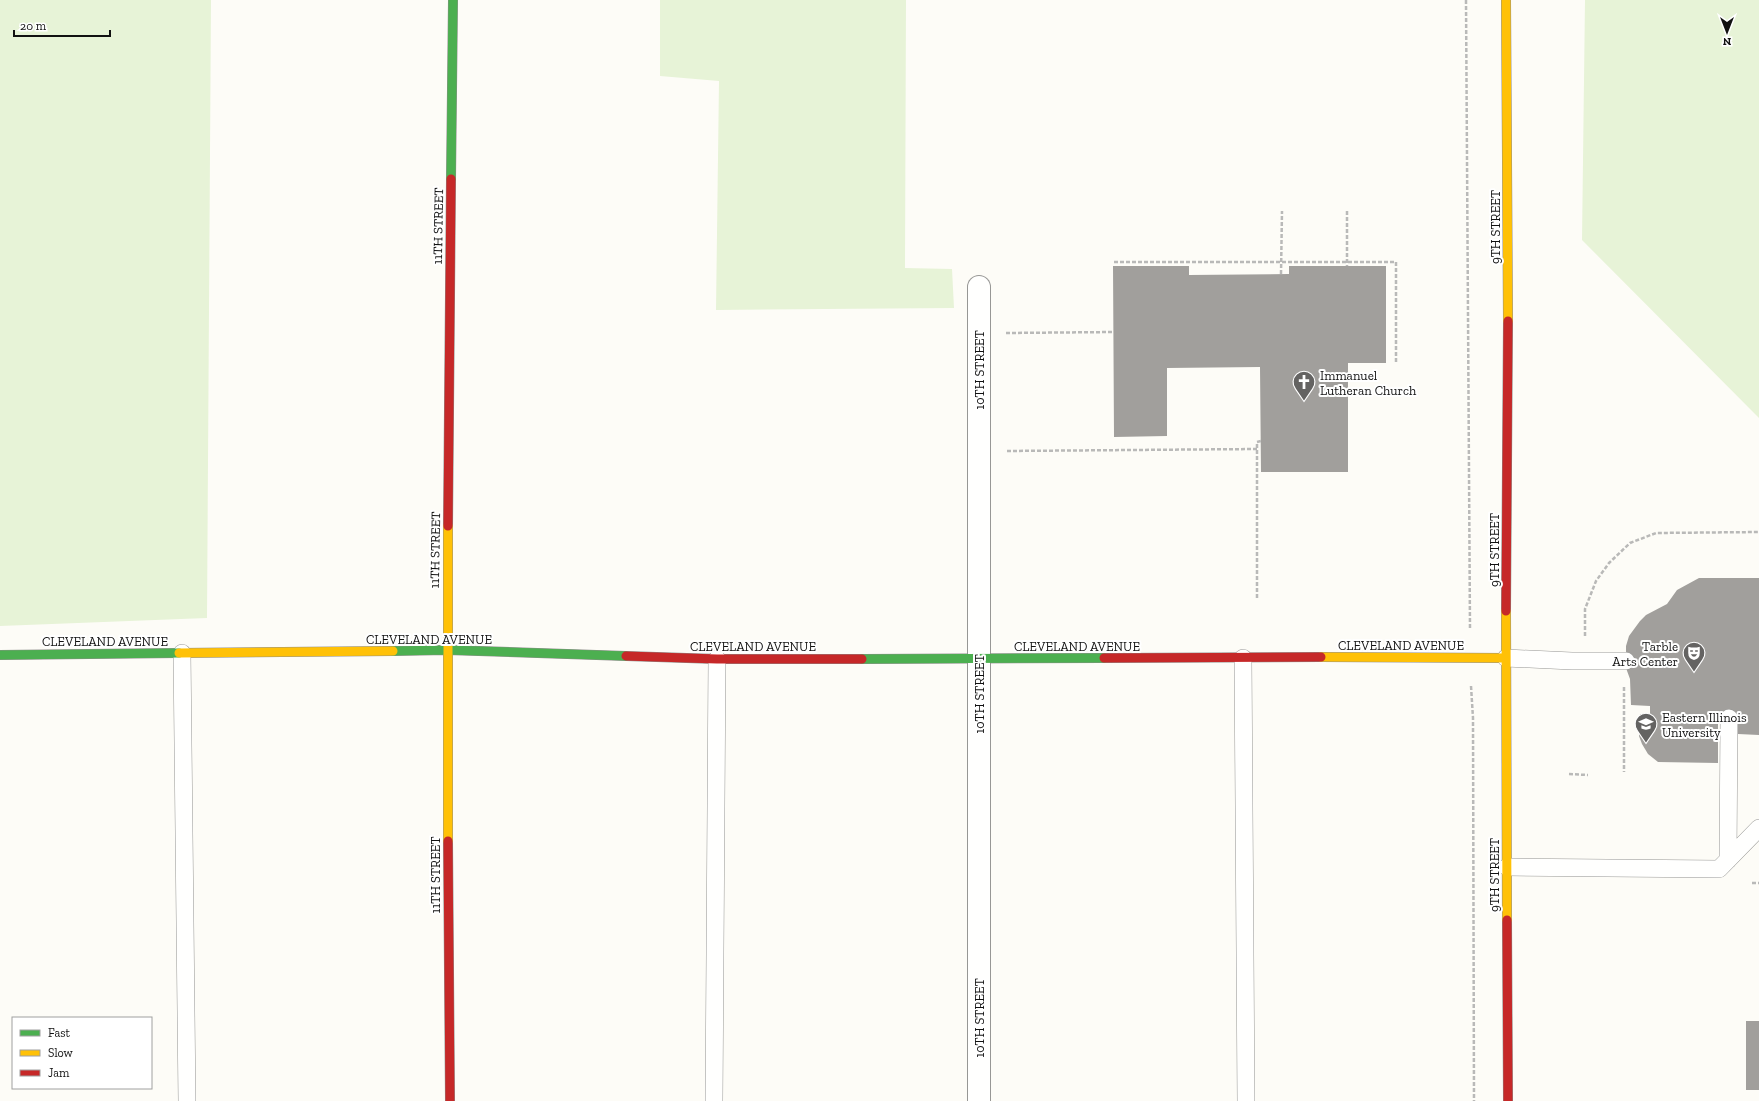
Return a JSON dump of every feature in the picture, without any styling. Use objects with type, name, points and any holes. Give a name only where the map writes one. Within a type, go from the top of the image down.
[{"type":"street","name":"11TH STREET","points":[[450,1101],[447,650],[453,0]]},
{"type":"street","name":"9TH STREET","points":[[1506,0],[1508,231],[1506,658],[1508,1101]]},
{"type":"street","name":"10TH STREET","points":[[978,287],[979,1101]]},
{"type":"street","name":"CLEVELAND AVENUE","points":[[0,654],[447,650],[717,660],[1399,657],[1506,658]]},
{"type":"lane","points":[[182,653],[188,1101]]},
{"type":"lane","points":[[1243,658],[1246,1101]]},
{"type":"lane","points":[[1506,658],[1585,661],[1625,660]]},
{"type":"lane","points":[[714,1101],[717,660]]},
{"type":"lane","points":[[1728,860],[1729,718]]},
{"type":"lane","points":[[1507,867],[1719,869],[1759,828]]},
{"type":"path","points":[[1466,0],[1471,624],[1469,658],[1473,726],[1474,1101]]},
{"type":"path","points":[[1281,274],[1282,211]]},
{"type":"path","points":[[1347,211],[1347,264]]},
{"type":"path","points":[[1114,262],[1281,262],[1347,264],[1396,262],[1396,363]]},
{"type":"path","points":[[978,333],[1114,332]]},
{"type":"path","points":[[1257,598],[1257,442],[1261,441]]},
{"type":"path","points":[[1001,451],[1257,449]]},
{"type":"path","points":[[1585,661],[1585,609],[1596,581],[1609,563],[1630,543],[1656,533],[1759,532]]},
{"type":"path","points":[[1624,772],[1625,660]]},
{"type":"path","points":[[1569,774],[1588,775]]},
{"type":"path","points":[[1752,883],[1759,883]]},
{"type":"green space","points":[[0,0],[211,0],[207,618],[0,626]]},
{"type":"green space","points":[[660,0],[906,0],[905,268],[952,269],[954,308],[716,310],[719,81],[660,76]]},
{"type":"green space","points":[[1585,0],[1759,0],[1759,418],[1582,240]]},
{"type":"building","name":"Immanuel Lutheran Church","points":[[1113,266],[1189,266],[1189,275],[1289,274],[1289,266],[1386,266],[1386,363],[1348,363],[1348,472],[1261,472],[1260,367],[1167,368],[1167,436],[1114,437]]},
{"type":"building","name":"Tarble Arts Center","points":[[1699,578],[1759,578],[1759,735],[1738,734],[1737,718],[1718,718],[1718,763],[1658,762],[1648,754],[1639,736],[1640,714],[1650,714],[1650,706],[1631,705],[1630,679],[1626,668],[1626,646],[1629,636],[1646,615],[1667,604],[1677,590]]},
{"type":"building","points":[[1746,1021],[1759,1021],[1759,1090],[1746,1090]]},
{"type":"traffic: fast","points":[[451,179],[453,0]]},
{"type":"traffic: fast","points":[[393,651],[447,650],[626,656]]},
{"type":"traffic: fast","points":[[0,655],[179,653]]},
{"type":"traffic: fast","points":[[862,659],[1104,658]]},
{"type":"traffic: slow","points":[[1506,0],[1508,321]]},
{"type":"traffic: slow","points":[[448,526],[448,841]]},
{"type":"traffic: slow","points":[[1506,611],[1507,920]]},
{"type":"traffic: slow","points":[[179,653],[393,651]]},
{"type":"traffic: slow","points":[[1321,657],[1506,658]]},
{"type":"traffic: jam","points":[[448,526],[451,179]]},
{"type":"traffic: jam","points":[[1506,611],[1508,321]]},
{"type":"traffic: jam","points":[[626,656],[717,659],[862,659]]},
{"type":"traffic: jam","points":[[1104,658],[1321,657]]},
{"type":"traffic: jam","points":[[448,841],[450,1101]]},
{"type":"traffic: jam","points":[[1507,920],[1508,1101]]},
{"type":"place","name":"Immanuel Lutheran Church","points":[[1304,402]]},
{"type":"place","name":"Tarble Arts Center","points":[[1694,672]]},
{"type":"place","name":"Eastern Illinois University","points":[[1646,744]]}]
